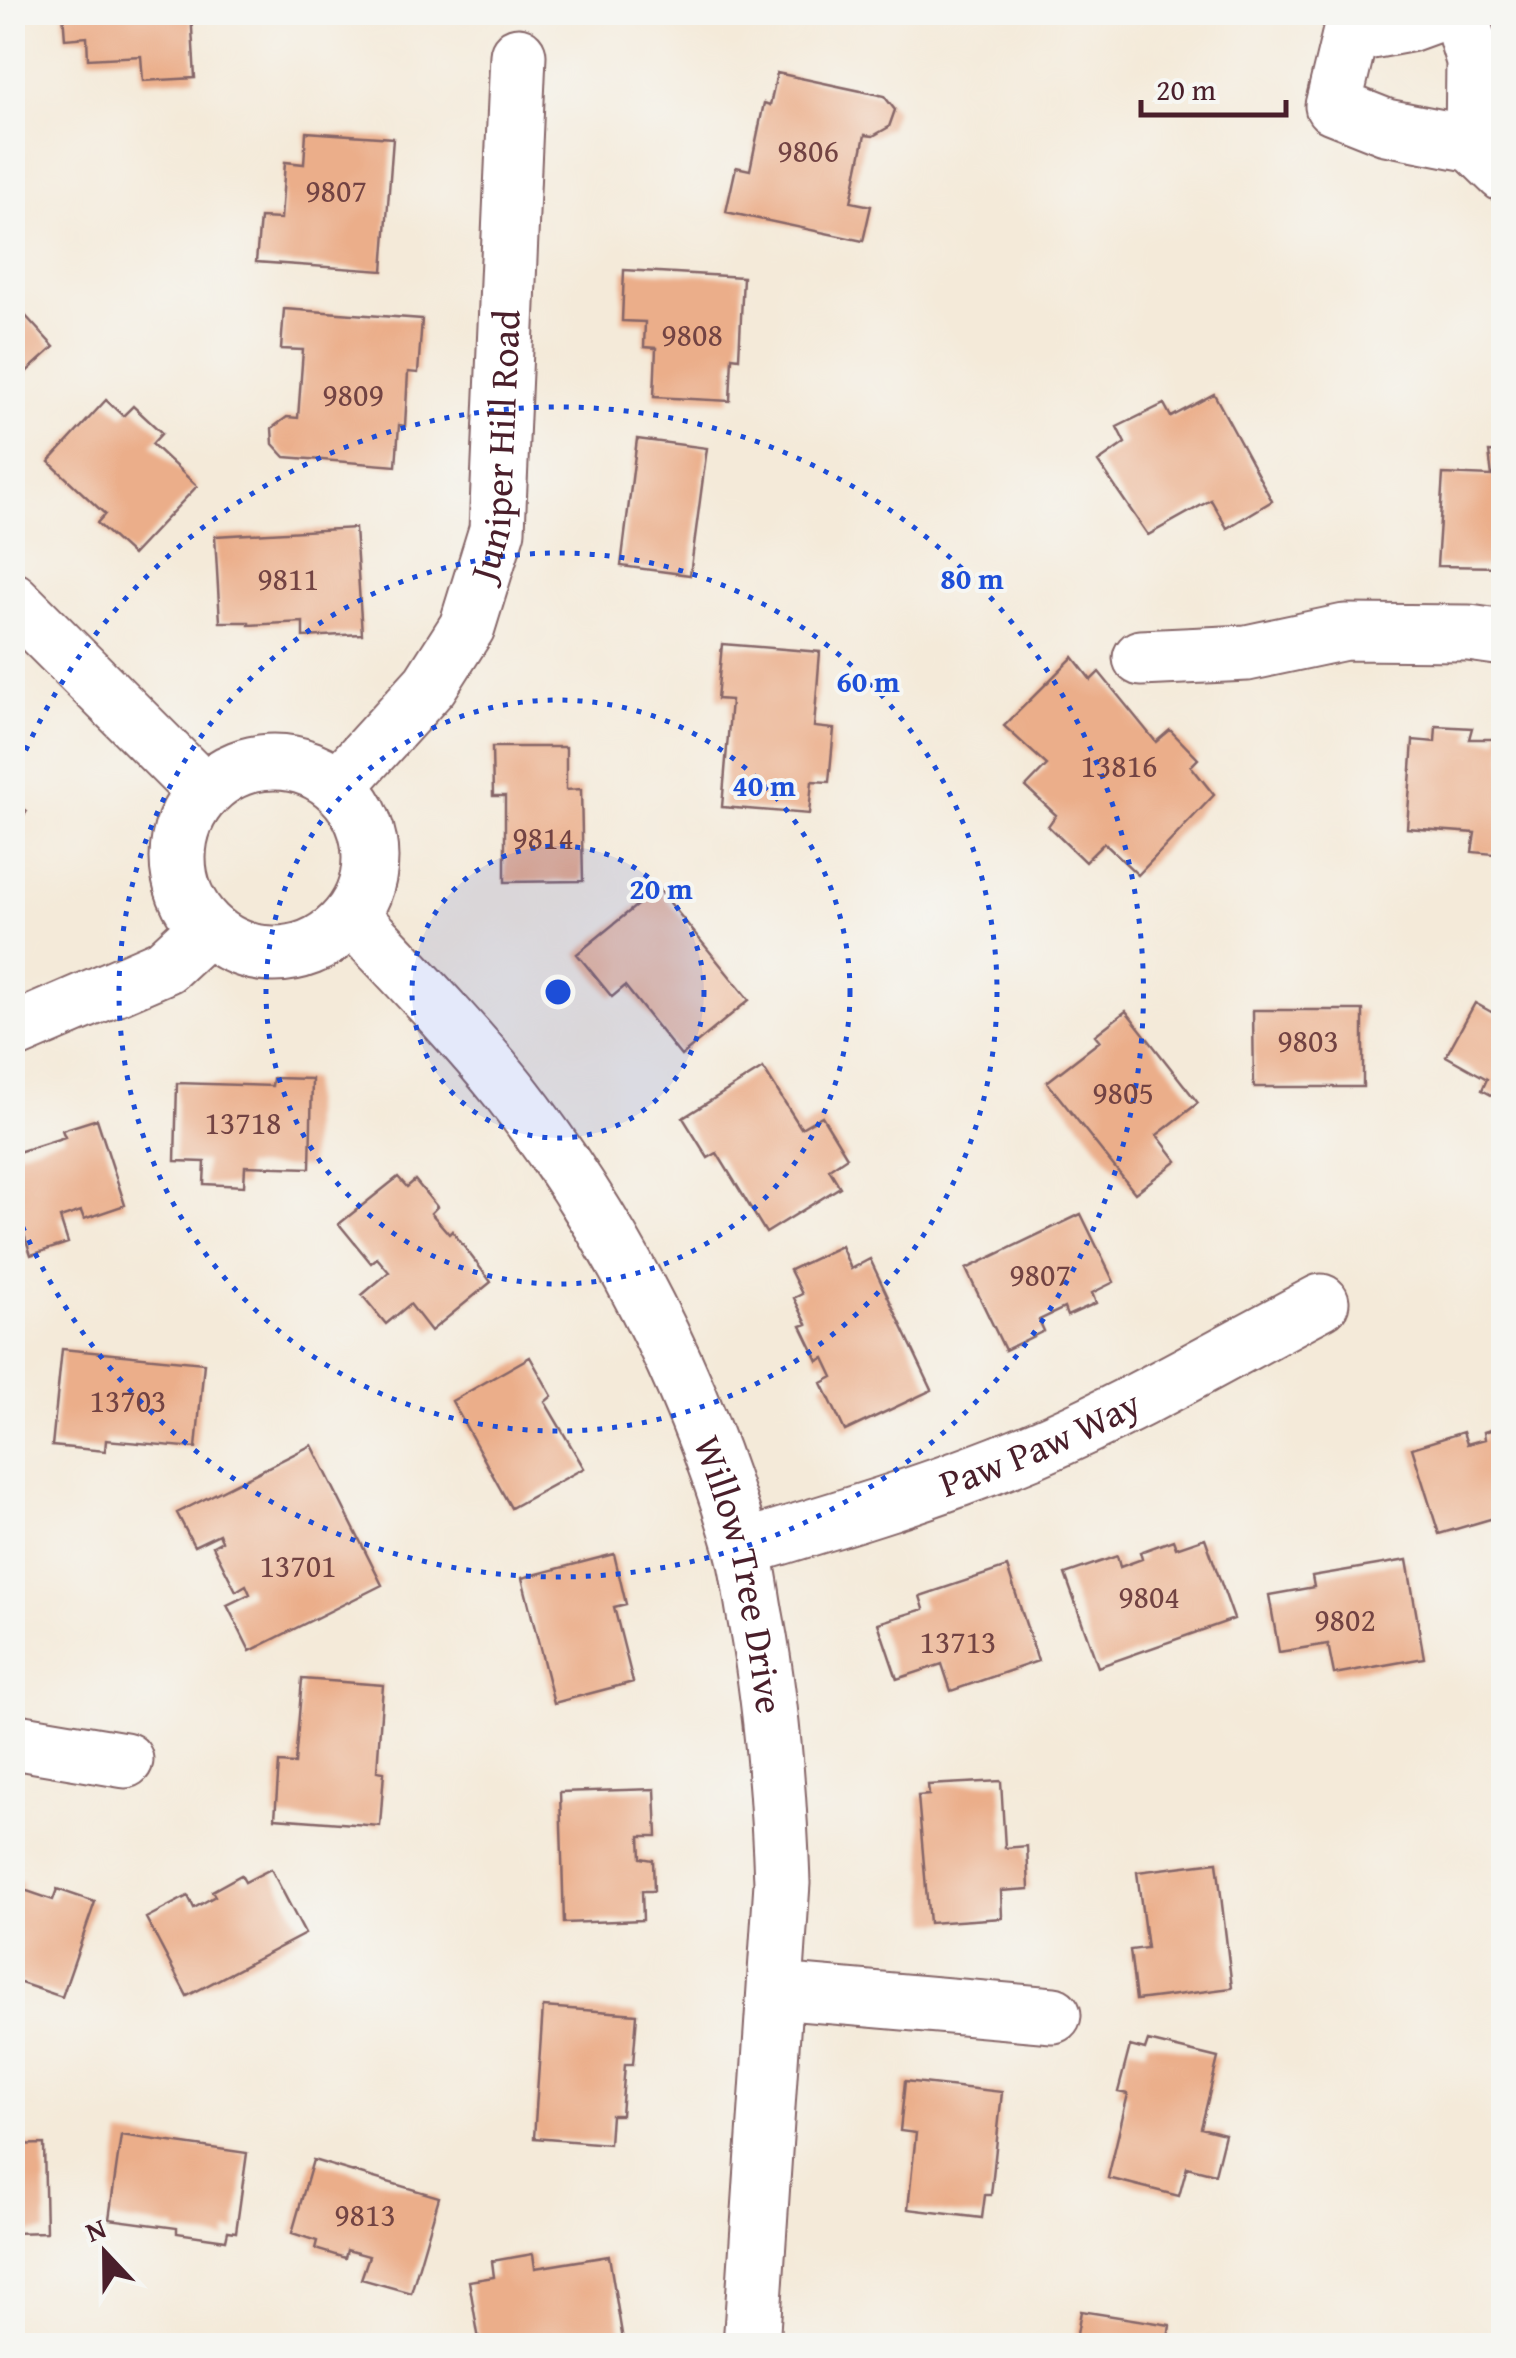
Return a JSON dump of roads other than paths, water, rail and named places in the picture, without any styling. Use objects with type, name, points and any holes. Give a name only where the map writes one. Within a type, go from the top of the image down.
[{"type":"street","points":[[1442,12],[1409,24],[1350,35],[1333,106],[1488,159],[1474,61],[1459,12]]},
{"type":"street","name":"Juniper Hill Road","points":[[338,785],[430,685],[458,642],[497,530],[518,55]]},
{"type":"street","points":[[12,600],[203,792]]},
{"type":"street","points":[[1141,658],[1247,652],[1344,632],[1469,633],[1504,638]]},
{"type":"street","points":[[284,761],[314,769],[338,785],[357,807],[370,848],[366,890],[351,916],[328,938],[298,952],[265,955],[234,946],[206,928],[189,904],[178,860],[186,817],[203,792],[240,768],[284,761]]},
{"type":"street","name":"Willow Tree Drive","points":[[351,916],[467,1040],[509,1091],[562,1163],[619,1254],[702,1430],[743,1548],[767,1682],[780,1815],[782,1883],[751,2346]]},
{"type":"street","points":[[12,1032],[165,966],[206,928]]},
{"type":"street","name":"Paw Paw Way","points":[[743,1548],[916,1494],[1032,1450],[1321,1302]]},
{"type":"street","points":[[12,1741],[126,1760]]},
{"type":"street","points":[[777,1991],[1052,2015]]}]
